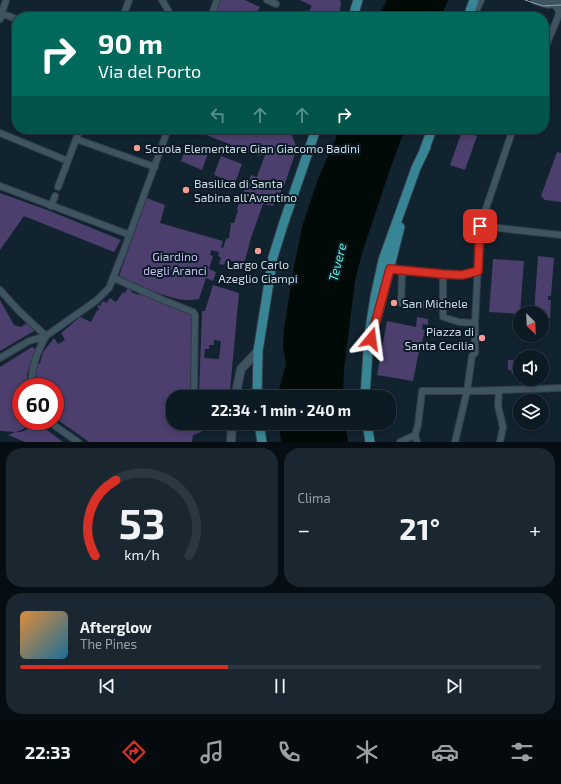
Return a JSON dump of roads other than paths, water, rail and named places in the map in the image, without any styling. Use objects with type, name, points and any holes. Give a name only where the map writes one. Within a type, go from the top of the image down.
[{"type":"main road","points":[[354,12],[358,0]]},
{"type":"main road","points":[[470,12],[474,0]]},
{"type":"main road","points":[[474,12],[480,0]]},
{"type":"main road","points":[[535,0],[557,4]]},
{"type":"main road","points":[[257,390],[258,351],[273,257],[314,134]]},
{"type":"main road","points":[[365,390],[369,335],[375,297],[386,269],[391,237],[416,168],[430,134]]},
{"type":"main road","points":[[236,390],[240,369],[258,351]]},
{"type":"main road","points":[[231,442],[232,430]]},
{"type":"main road","points":[[260,430],[262,442]]},
{"type":"main road","points":[[368,430],[370,442]]},
{"type":"street","points":[[6,0],[1,15],[12,18]]},
{"type":"street","points":[[125,12],[129,0]]},
{"type":"street","points":[[162,0],[169,12]]},
{"type":"street","points":[[213,12],[217,0]]},
{"type":"street","points":[[266,0],[276,4]]},
{"type":"street","points":[[549,39],[559,14],[557,4]]},
{"type":"street","points":[[0,134],[68,161]]},
{"type":"street","points":[[58,187],[78,134]]},
{"type":"street","points":[[0,358],[29,341],[46,336],[97,300],[109,288],[130,235],[166,134]]},
{"type":"street","points":[[455,442],[467,391],[472,356],[475,353],[480,226],[511,134]]},
{"type":"street","points":[[76,139],[155,167]]},
{"type":"street","points":[[0,186],[130,235]]},
{"type":"street","points":[[51,206],[54,196]]},
{"type":"street","points":[[480,226],[561,235]]},
{"type":"street","points":[[386,269],[462,275],[478,271]]},
{"type":"street","points":[[415,271],[403,274],[401,303],[443,308]]},
{"type":"street","points":[[442,274],[442,317],[459,322],[475,323]]},
{"type":"street","points":[[114,278],[194,312],[194,390]]},
{"type":"street","points":[[0,290],[18,310],[46,336]]},
{"type":"street","points":[[32,378],[32,371],[46,336]]},
{"type":"street","points":[[417,442],[415,435],[418,427],[422,391],[561,388]]},
{"type":"street","points":[[499,390],[498,406],[503,427],[500,442]]},
{"type":"street","points":[[61,430],[78,442]]},
{"type":"street","points":[[400,442],[415,435]]},
{"type":"water","points":[[387,0],[448,0],[443,12],[381,12]]},
{"type":"water","name":"Tevere","points":[[338,134],[403,134],[362,253],[355,281],[344,369],[343,390],[279,390],[286,364],[283,347],[284,330],[292,277],[302,227],[318,179]]},
{"type":"water","points":[[280,430],[346,430],[348,442],[281,442]]},
{"type":"tram line","points":[[525,0],[543,6],[561,5]]},
{"type":"place","name":"Scuola Elementare Gian Giacomo Badini","points":[[137,148]]},
{"type":"place","name":"Basilica di Santa Sabina all'Aventino","points":[[186,190]]},
{"type":"place","name":"Largo Carlo Azeglio Ciampi","points":[[258,251]]},
{"type":"place","name":"San Michele","points":[[394,303]]},
{"type":"place","name":"Piazza di Santa Cecilia","points":[[482,338]]},
{"type":"park label","name":"Giardino degli Aranci","points":[[175,263]]}]
